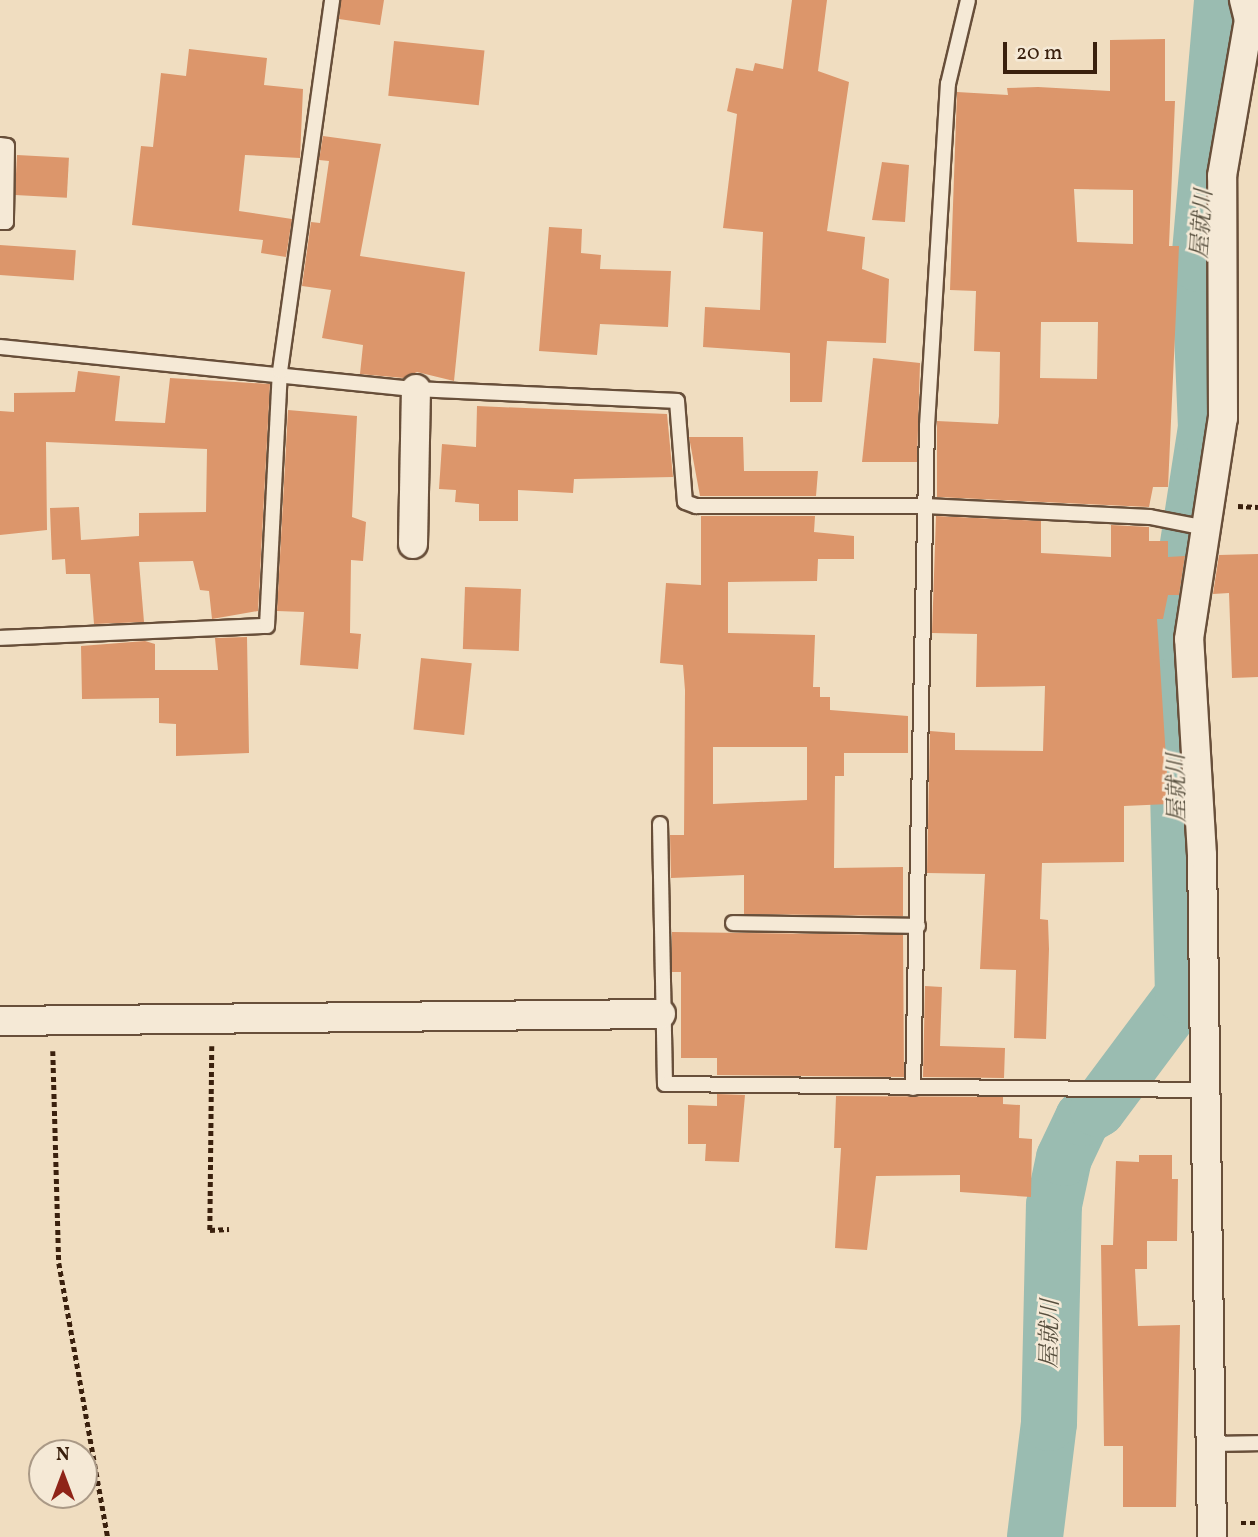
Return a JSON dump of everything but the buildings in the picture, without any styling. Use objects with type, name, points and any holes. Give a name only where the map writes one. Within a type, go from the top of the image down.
[{"type":"street","points":[[1212,1537],[1201,1090],[1202,855],[1189,639],[1194,526],[1223,418],[1222,176],[1246,13]]},
{"type":"street","points":[[413,544],[416,389]]},
{"type":"street","points":[[0,1021],[661,1014]]},
{"type":"lane","points":[[0,638],[267,626],[280,372],[332,0]]},
{"type":"lane","points":[[913,1088],[925,506],[948,84],[968,0]]},
{"type":"lane","points":[[0,145],[7,146],[6,222],[0,222]]},
{"type":"lane","points":[[0,347],[280,372],[416,389],[677,401],[685,502],[696,506],[925,506],[1194,526]]},
{"type":"lane","points":[[660,824],[661,1014],[665,1084],[1201,1090]]},
{"type":"lane","points":[[733,923],[918,926]]},
{"type":"lane","points":[[1208,1444],[1258,1443]]},
{"type":"path","points":[[213,1020],[210,1230],[229,1229]]},
{"type":"path","points":[[52,1022],[59,1263],[108,1537]]},
{"type":"waterway","name":"屋就川","points":[[1035,1537],[1049,1423],[1054,1205],[1064,1158],[1083,1118],[1098,1109],[1183,995],[1174,634],[1206,428],[1199,264],[1222,0]]}]
